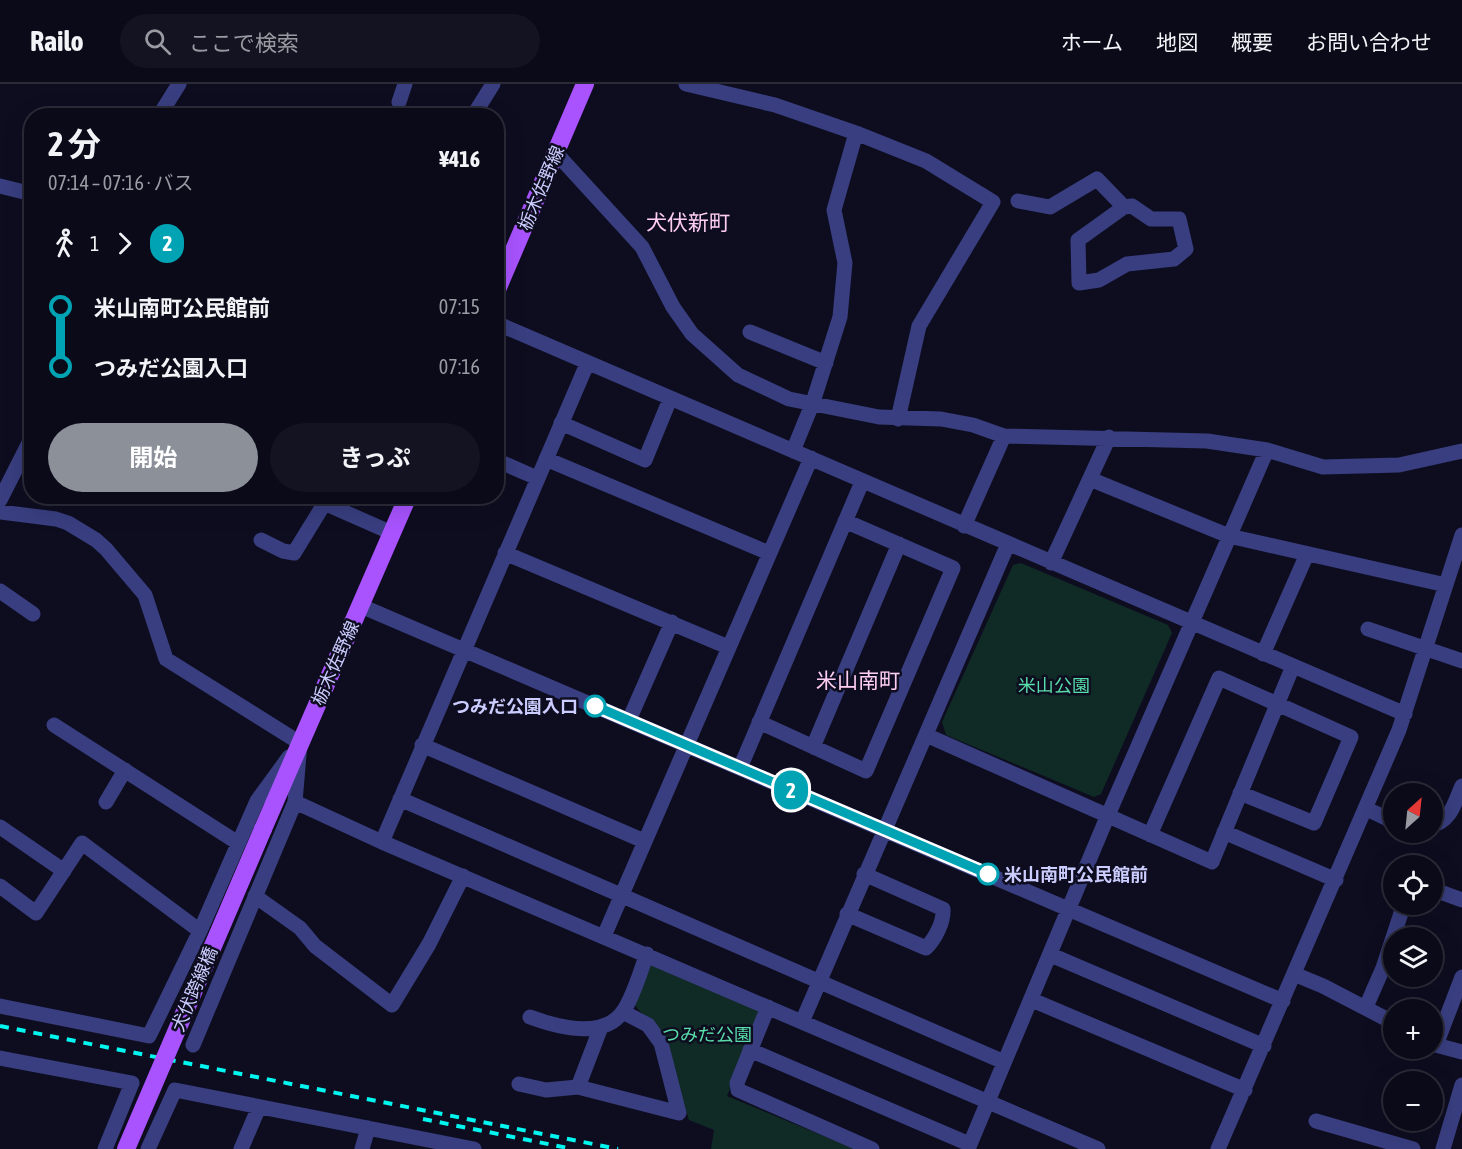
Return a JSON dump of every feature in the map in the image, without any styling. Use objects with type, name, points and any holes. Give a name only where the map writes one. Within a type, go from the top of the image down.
[{"type":"main road","name":"栃木佐野線","points":[[504,273],[585,84]]},
{"type":"main road","name":"栃木佐野線","points":[[263,829],[405,504]]},
{"type":"main road","name":"犬伏跨線橋","points":[[126,1149],[263,829]]},
{"type":"street","points":[[164,108],[179,84]]},
{"type":"street","points":[[399,102],[405,84]]},
{"type":"street","points":[[478,108],[493,84]]},
{"type":"street","points":[[686,84],[765,102],[856,133],[926,160],[993,202],[919,326],[897,419]]},
{"type":"street","points":[[793,451],[813,402],[840,317],[845,263],[834,210],[856,133]]},
{"type":"street","points":[[556,153],[642,247],[673,307],[692,334],[738,375],[789,399],[897,419],[941,419],[973,425],[1004,436],[1207,441],[1267,450],[1323,467],[1399,465],[1462,451]]},
{"type":"street","points":[[1018,201],[1050,207],[1097,178],[1124,207]]},
{"type":"street","points":[[0,186],[24,192]]},
{"type":"street","points":[[1132,206],[1151,219],[1179,219],[1186,249],[1174,259],[1127,264],[1099,280],[1079,283],[1078,240],[1124,207],[1132,206]]},
{"type":"street","points":[[504,327],[1405,714]]},
{"type":"street","points":[[750,333],[826,363]]},
{"type":"street","points":[[382,842],[587,364]]},
{"type":"street","points":[[561,423],[645,460],[670,399]]},
{"type":"street","points":[[964,526],[1004,436]]},
{"type":"street","points":[[1051,563],[1109,437]]},
{"type":"street","points":[[750,1050],[968,1147],[1071,909],[1108,815],[1267,450]]},
{"type":"street","points":[[0,500],[24,453]]},
{"type":"street","points":[[604,936],[811,458]]},
{"type":"street","points":[[546,459],[769,553]]},
{"type":"street","points":[[504,464],[537,478]]},
{"type":"street","points":[[1090,479],[1229,536],[1446,585]]},
{"type":"street","points":[[740,768],[862,482]]},
{"type":"street","points":[[261,540],[283,551],[294,553],[325,504]]},
{"type":"street","points":[[336,504],[392,533]]},
{"type":"street","points":[[0,512],[62,521],[96,540],[145,595],[166,659],[300,743]]},
{"type":"street","points":[[759,722],[866,771],[880,739],[953,568],[845,521]]},
{"type":"street","points":[[1218,1149],[1336,880],[1405,714],[1462,535]]},
{"type":"street","points":[[813,747],[899,544]]},
{"type":"street","points":[[802,1022],[1008,544]]},
{"type":"street","points":[[505,553],[728,646]]},
{"type":"street","points":[[1263,654],[1307,554]]},
{"type":"street","points":[[0,591],[33,614]]},
{"type":"street","points":[[361,606],[1283,1001]]},
{"type":"street","points":[[629,720],[672,622]]},
{"type":"street","points":[[1368,629],[1426,651],[1462,661]]},
{"type":"street","points":[[926,735],[1212,862],[1293,666]]},
{"type":"street","points":[[1150,835],[1219,678],[1351,737],[1314,823],[1240,793]]},
{"type":"street","points":[[54,724],[238,843]]},
{"type":"street","points":[[193,1045],[295,802],[300,743]]},
{"type":"street","points":[[0,1006],[149,1036],[200,931],[257,801],[300,743]]},
{"type":"street","points":[[422,745],[644,842]]},
{"type":"street","points":[[106,802],[125,770]]},
{"type":"street","points":[[1443,821],[1447,818],[1462,786]]},
{"type":"street","points":[[400,799],[1004,1062]]},
{"type":"street","points":[[295,802],[382,842],[1098,1149]]},
{"type":"street","points":[[1366,809],[1383,817]]},
{"type":"street","points":[[0,827],[64,871]]},
{"type":"street","points":[[1224,832],[1336,880]]},
{"type":"street","points":[[0,886],[36,913],[82,843],[200,931]]},
{"type":"street","points":[[848,914],[926,948],[932,942],[943,916],[943,909],[864,874]]},
{"type":"street","points":[[255,896],[300,928],[315,946],[392,1005],[429,944],[463,876]]},
{"type":"street","points":[[1443,893],[1462,900]]},
{"type":"street","points":[[1366,1007],[1383,968],[1400,915]]},
{"type":"street","points":[[530,1017],[563,1029],[601,1027],[623,1012],[647,954]]},
{"type":"street","points":[[1051,956],[1264,1046]]},
{"type":"street","points":[[1294,974],[1383,1017]]},
{"type":"street","points":[[1443,1022],[1462,976]]},
{"type":"street","points":[[1032,1000],[1245,1090]]},
{"type":"street","points":[[768,1006],[737,1083],[741,1093],[872,1149]]},
{"type":"street","points":[[519,1084],[546,1090],[578,1087],[679,1113],[661,1042],[648,1026],[623,1012]]},
{"type":"street","points":[[578,1087],[601,1027]]},
{"type":"street","points":[[1443,1047],[1462,1052]]},
{"type":"street","points":[[0,1058],[132,1083],[105,1149]]},
{"type":"street","points":[[1443,1149],[1462,1085]]},
{"type":"street","points":[[148,1149],[175,1090],[474,1149]]},
{"type":"street","points":[[241,1149],[259,1107]]},
{"type":"street","points":[[1316,1121],[1413,1149]]},
{"type":"street","points":[[362,1149],[368,1128]]},
{"type":"green space","name":"米山公園","points":[[1021,563],[1168,625],[1172,633],[1101,794],[1094,797],[946,735],[942,722],[1013,565]]},
{"type":"green space","name":"つみだ公園","points":[[648,964],[759,1010],[760,1015],[727,1096],[855,1149],[711,1149],[714,1130],[689,1120],[659,1027],[649,1022],[632,1002]]},
{"type":"railway","points":[[0,1026],[618,1149]]},
{"type":"railway","points":[[423,1119],[573,1149]]},
{"type":"bus line","name":"2","points":[[595,706],[988,874]]},
{"type":"place","name":"つみだ公園入口","points":[[595,706]]},
{"type":"place","name":"米山南町公民館前","points":[[988,874]]},
{"type":"district","name":"犬伏新町","points":[[688,222]]},
{"type":"district","name":"米山南町","points":[[858,680]]}]
